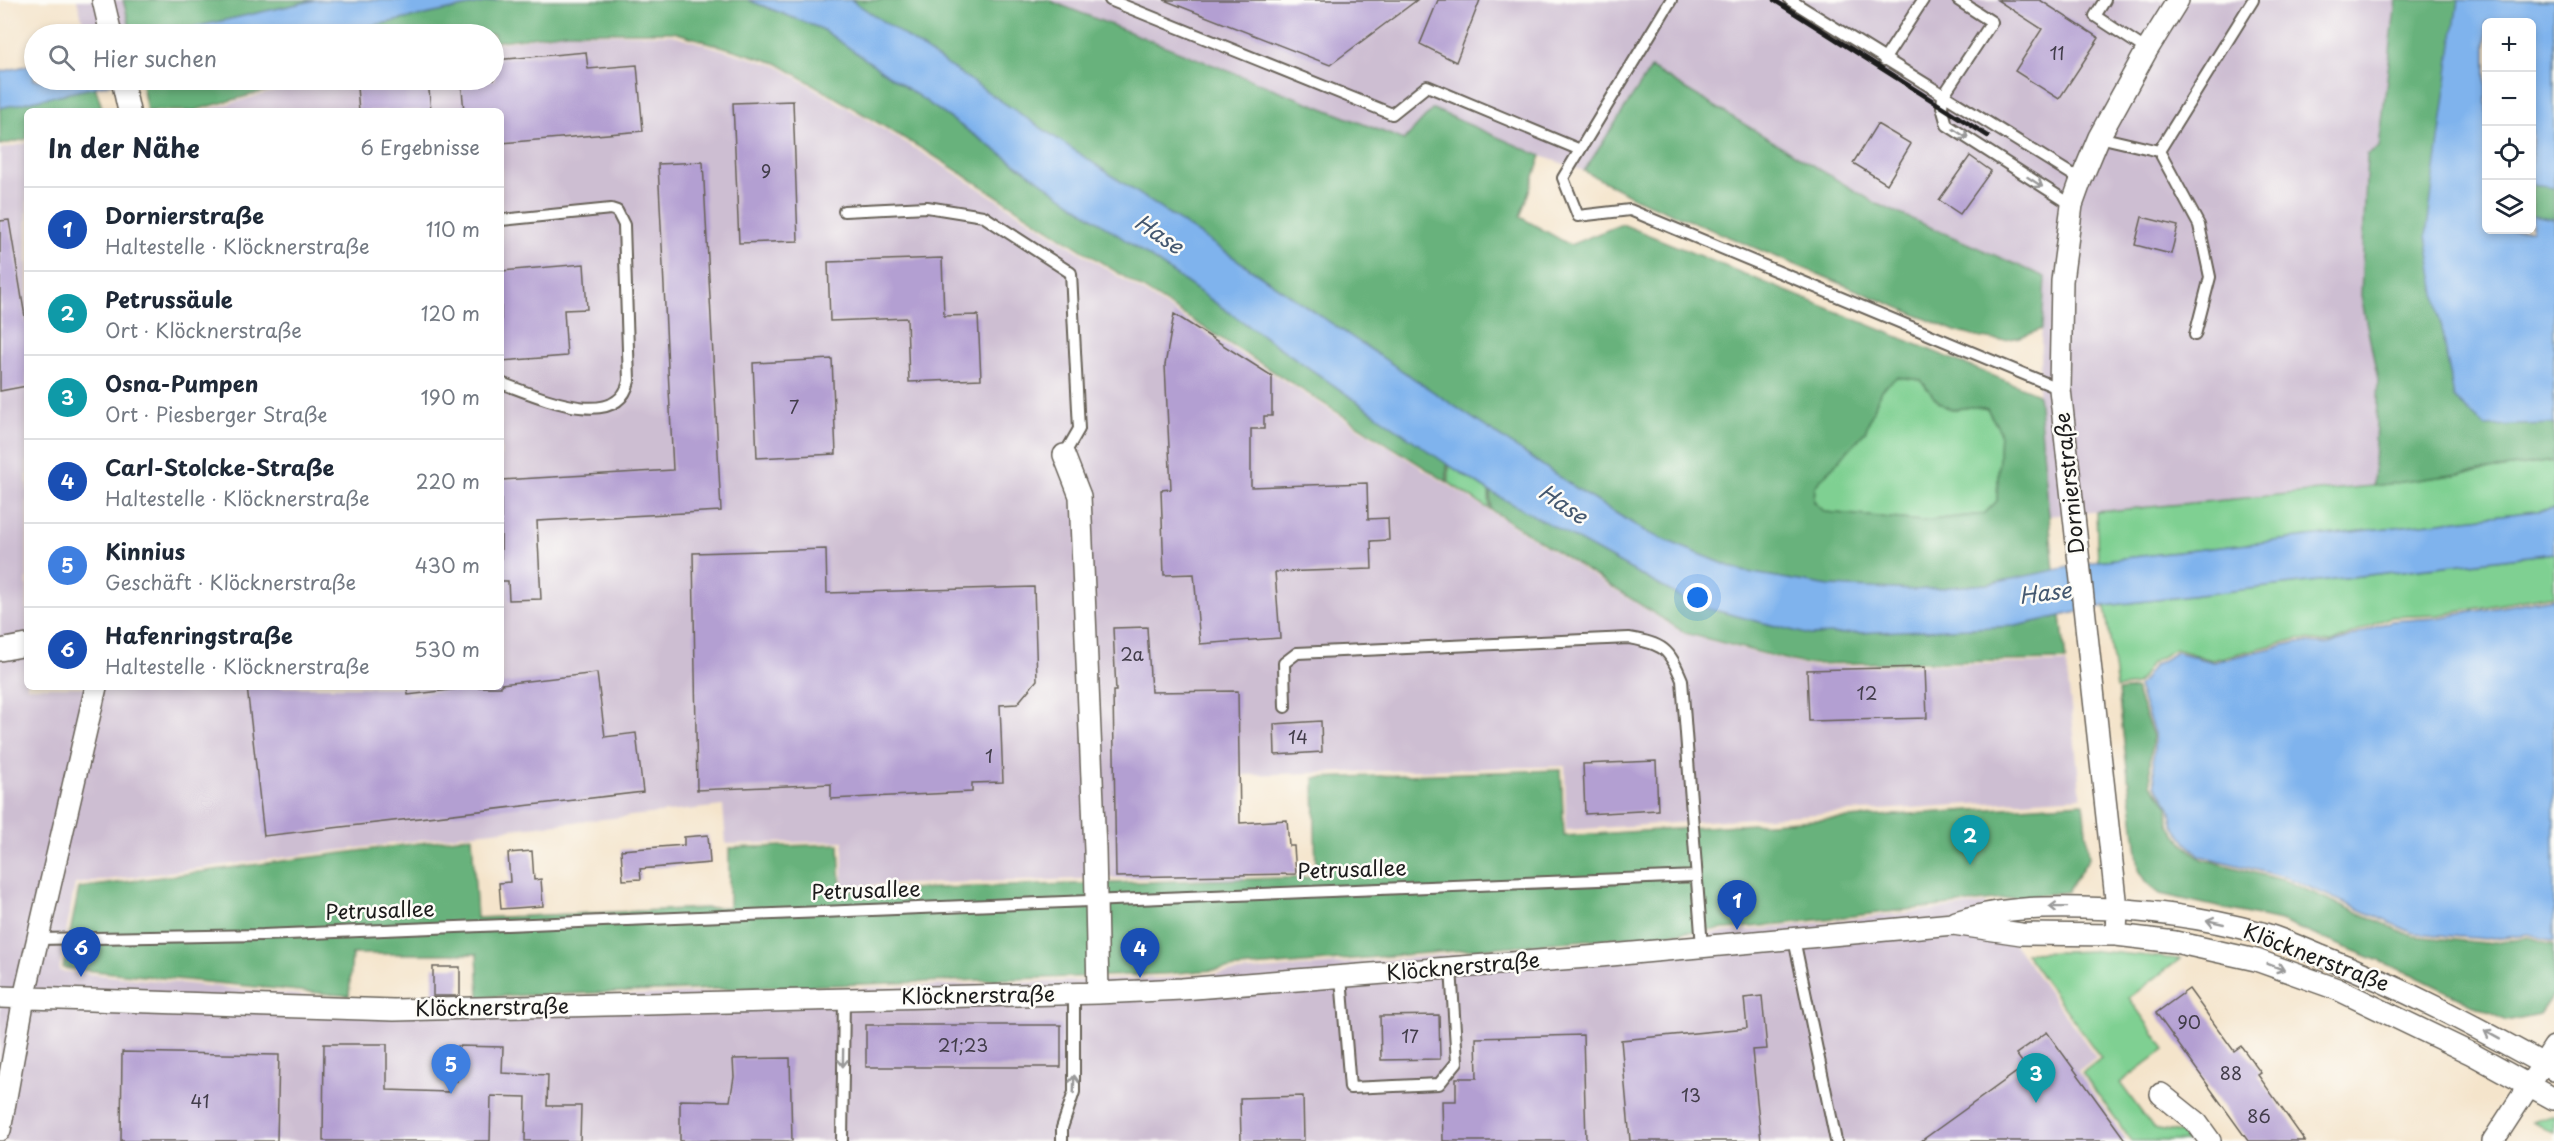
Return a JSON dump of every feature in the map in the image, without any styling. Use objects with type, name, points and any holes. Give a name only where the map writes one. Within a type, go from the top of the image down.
[{"type":"street","name":"Dornierstraße","points":[[2116,934],[2117,908],[2060,389],[2062,281],[2072,205],[2081,180],[2099,137],[2147,50],[2178,0]]},
{"type":"street","points":[[104,2],[109,24]]},
{"type":"street","points":[[124,90],[128,107]]},
{"type":"street","points":[[1064,455],[1080,496],[1097,901],[1098,993]]},
{"type":"street","points":[[0,650],[24,646]]},
{"type":"street","points":[[0,1130],[5,1076],[95,690]]},
{"type":"street","name":"Klöcknerstraße","points":[[1953,924],[1981,913],[2041,907],[2117,908],[2182,915],[2263,933],[2402,990],[2484,1031],[2550,1060]]},
{"type":"street","name":"Klöcknerstraße","points":[[0,997],[394,1010],[1098,993],[1182,989],[1450,968],[1953,924],[2021,934],[2116,934],[2175,942],[2256,960],[2337,989],[2472,1054],[2554,1099]]},
{"type":"street","points":[[2493,1141],[2550,1060]]},
{"type":"street","points":[[2161,1094],[2197,1123],[2210,1141]]},
{"type":"lane","points":[[1110,0],[1392,114],[1427,86],[1578,149],[1671,0]]},
{"type":"lane","points":[[1790,0],[2081,180]]},
{"type":"lane","points":[[1884,60],[1923,0]]},
{"type":"lane","points":[[1958,0],[1992,22],[1943,96],[1942,107],[1947,125],[2072,205]]},
{"type":"lane","points":[[2105,0],[2095,16],[2147,50]]},
{"type":"lane","points":[[2159,151],[2253,0]]},
{"type":"lane","points":[[2099,137],[2159,151],[2199,225],[2210,277],[2195,335]]},
{"type":"lane","name":"Dornierstraße","points":[[1578,149],[1563,178],[1578,216],[1630,210],[2060,389]]},
{"type":"lane","points":[[844,211],[927,207],[983,216],[1071,273],[1079,429],[1064,455]]},
{"type":"lane","points":[[504,220],[611,209],[618,211],[624,225],[629,381],[622,399],[614,404],[572,408],[504,384]]},
{"type":"lane","points":[[1285,707],[1284,663],[1297,653],[1629,638],[1651,642],[1672,656],[1682,680],[1702,947]]},
{"type":"lane","name":"Petrusallee","points":[[38,939],[263,935],[1696,876]]},
{"type":"lane","points":[[1794,939],[1836,1141]]},
{"type":"lane","points":[[1341,976],[1350,1088],[1439,1084],[1457,1062],[1450,968]]},
{"type":"lane","points":[[1062,1141],[1062,1128],[1074,1092],[1074,993]]},
{"type":"lane","points":[[842,1141],[844,999]]},
{"type":"shaded area","points":[[77,0],[123,0],[129,24],[83,24]]},
{"type":"shaded area","points":[[1048,0],[2396,0],[2379,148],[2367,155],[2361,296],[2378,380],[2373,486],[2049,516],[2038,394],[2045,277],[1877,204],[1651,69],[1584,171],[1541,156],[1433,109],[1404,140]]},
{"type":"shaded area","points":[[566,33],[673,35],[777,66],[934,160],[1684,634],[1805,666],[2066,663],[2081,797],[1566,830],[1565,766],[1243,775],[1244,879],[1115,878],[843,886],[843,841],[726,844],[723,806],[475,833],[75,884],[59,971],[350,1000],[478,1000],[1165,978],[1763,929],[1985,904],[2096,1057],[2078,1071],[2127,1141],[0,1141],[0,149],[24,144],[24,690],[504,690],[504,108],[213,108],[279,90],[504,90],[504,42]]},
{"type":"green space","points":[[123,0],[316,0],[208,24],[129,24]]},
{"type":"green space","points":[[498,0],[748,0],[822,29],[1447,464],[1447,482],[934,156],[777,63],[674,32],[567,32],[504,41],[504,24],[380,24]]},
{"type":"green space","points":[[851,0],[1048,0],[1404,140],[1433,109],[1541,156],[1520,217],[1570,245],[1622,224],[2038,394],[2054,571],[1988,584],[1915,590],[1829,586],[1741,571],[1648,533],[1588,496]],"holes":[[[1897,377],[1921,380],[1932,395],[1946,407],[1987,409],[2000,431],[1997,501],[1984,514],[1922,521],[1825,512],[1814,502],[1815,486],[1865,432],[1881,390]]]},
{"type":"green space","points":[[2396,0],[2554,0],[2554,461],[2373,486],[2378,380],[2361,296],[2367,155],[2379,148]]},
{"type":"green space","points":[[1651,68],[1877,204],[2045,277],[2042,329],[2008,340],[1980,338],[1955,331],[1635,198],[1584,171]]},
{"type":"green space","points":[[78,90],[96,90],[102,108],[24,108],[24,140],[0,145],[0,108]]},
{"type":"green space","points":[[143,90],[269,90],[203,108],[146,108]]},
{"type":"green space","points":[[1896,377],[1921,380],[1932,395],[1946,407],[1987,409],[2000,431],[1997,501],[1984,514],[1922,521],[1825,512],[1814,502],[1815,486],[1865,432],[1881,390]]},
{"type":"green space","points":[[2554,461],[2554,509],[2098,561],[2096,512],[2373,486]]},
{"type":"green space","points":[[1449,465],[1489,491],[1489,509],[1449,483]]},
{"type":"green space","points":[[1490,491],[1695,605],[1810,635],[2016,626],[2061,616],[2066,660],[1804,664],[1685,633],[1491,510]]},
{"type":"green space","points":[[2554,553],[2554,595],[2438,615],[2390,617],[2331,643],[2297,639],[2212,660],[2175,649],[2151,663],[2136,685],[2117,688],[2105,606]]},
{"type":"green space","points":[[2135,689],[2153,736],[2150,759],[2151,784],[2168,806],[2169,824],[2183,844],[2202,859],[2286,881],[2412,936],[2486,943],[2529,937],[2554,945],[2554,994],[2540,1014],[2506,1021],[2411,974],[2280,921],[2160,894],[2148,884],[2139,870],[2118,691]]},
{"type":"green space","points":[[1561,770],[1564,836],[2083,803],[2089,858],[2067,892],[1763,926],[1165,974],[479,997],[477,954],[352,954],[349,996],[63,968],[79,888],[472,836],[477,918],[729,907],[729,848],[839,844],[841,891],[1316,877],[1314,778]]},
{"type":"green space","points":[[2096,951],[2180,959],[2129,998],[2165,1049],[2120,1083],[2153,1128],[2181,1133],[2187,1141],[2132,1141],[2082,1073],[2101,1058],[2025,953]]},
{"type":"green space","points":[[2554,1115],[2554,1132],[2532,1122]]},
{"type":"water","points":[[316,0],[498,0],[380,24],[208,24]]},
{"type":"water","name":"Hase","points":[[748,0],[851,0],[1588,496],[1648,533],[1741,571],[1829,586],[1915,590],[1988,584],[2098,561],[2554,509],[2554,553],[2105,606],[2016,626],[1810,635],[1695,605],[1489,491],[1447,464],[822,29]]},
{"type":"water","points":[[2458,0],[2554,0],[2554,188],[2536,186],[2536,18],[2482,18],[2482,234],[2536,234],[2536,216],[2554,219],[2554,424],[2485,426],[2454,398],[2426,236]]},
{"type":"water","points":[[24,66],[24,90],[82,90],[0,108],[0,72]]},
{"type":"water","points":[[2554,598],[2554,942],[2529,934],[2486,939],[2413,933],[2288,878],[2201,856],[2186,843],[2173,824],[2170,807],[2155,785],[2153,758],[2155,736],[2138,687],[2154,665],[2177,652],[2213,662],[2297,642],[2330,645],[2391,621],[2436,618]]},
{"type":"building","points":[[1164,0],[1417,0],[1330,65]]},
{"type":"building","points":[[1438,0],[1480,0],[1456,62],[1420,44]]},
{"type":"building","points":[[1997,0],[2040,0],[2099,38],[2059,99],[2015,71],[2042,29]]},
{"type":"building","points":[[586,52],[588,69],[637,65],[643,131],[504,143],[504,108],[464,108],[462,90],[504,90],[504,59]]},
{"type":"building","points":[[357,90],[429,90],[431,108],[359,108]]},
{"type":"building","points":[[793,101],[798,241],[739,243],[733,103]]},
{"type":"building","points":[[1877,124],[1911,144],[1887,184],[1853,163]]},
{"type":"building","points":[[1970,156],[1991,171],[1960,214],[1939,200]]},
{"type":"building","points":[[703,162],[721,511],[537,521],[541,599],[509,600],[508,581],[504,581],[504,480],[673,470],[658,164]]},
{"type":"building","points":[[2142,217],[2178,226],[2171,254],[2135,245]]},
{"type":"building","points":[[9,220],[24,311],[24,387],[0,391],[0,221]]},
{"type":"building","points":[[942,258],[944,316],[978,315],[981,379],[909,382],[907,318],[830,321],[828,262]]},
{"type":"building","points":[[584,264],[587,309],[564,310],[567,356],[504,361],[504,271]]},
{"type":"building","points":[[1174,314],[1272,376],[1272,416],[1264,416],[1264,429],[1251,429],[1251,487],[1367,483],[1368,519],[1388,518],[1389,540],[1371,541],[1372,569],[1275,572],[1280,638],[1200,644],[1194,574],[1164,575],[1161,490],[1171,489],[1165,365]]},
{"type":"building","points":[[832,359],[836,454],[757,458],[753,363]]},
{"type":"building","points":[[826,549],[827,593],[1034,587],[1037,680],[1017,704],[1000,705],[1003,782],[972,783],[972,792],[831,799],[831,784],[697,790],[693,553]]},
{"type":"building","points":[[1147,627],[1151,692],[1238,691],[1240,823],[1287,820],[1289,846],[1294,846],[1296,874],[1116,877],[1113,691],[1116,691],[1113,628]]},
{"type":"building","points":[[1925,667],[1927,718],[1809,721],[1807,670]]},
{"type":"building","points":[[597,673],[605,737],[636,733],[643,792],[264,836],[247,690],[407,690],[408,695],[450,690],[504,690],[504,684]]},
{"type":"building","points":[[1321,721],[1322,752],[1275,755],[1274,724]]},
{"type":"building","points":[[1656,761],[1658,810],[1585,814],[1583,764]]},
{"type":"building","points":[[708,835],[710,863],[640,869],[641,879],[623,880],[621,850],[684,845],[684,837]]},
{"type":"building","points":[[532,851],[534,880],[541,879],[543,906],[501,909],[499,883],[510,882],[508,853]]},
{"type":"building","points":[[433,967],[460,967],[460,996],[433,996]]},
{"type":"building","points":[[2189,989],[2234,1051],[2241,1046],[2261,1073],[2258,1075],[2305,1141],[2248,1141],[2156,1013]]},
{"type":"building","points":[[1762,996],[1767,1049],[1752,1050],[1761,1141],[1630,1141],[1621,1040],[1747,1028],[1744,998]]},
{"type":"building","points":[[1439,1015],[1440,1059],[1381,1060],[1380,1016]]},
{"type":"building","points":[[866,1025],[1061,1025],[1061,1067],[866,1067]]},
{"type":"building","points":[[2047,1032],[2126,1141],[1921,1141],[2025,1066],[2016,1054]]},
{"type":"building","points":[[1583,1035],[1586,1141],[1443,1141],[1442,1101],[1456,1101],[1456,1078],[1477,1078],[1476,1038]]},
{"type":"building","points":[[324,1044],[387,1044],[387,1090],[448,1092],[448,1081],[457,1081],[458,1046],[503,1047],[502,1073],[548,1075],[547,1106],[581,1106],[580,1141],[525,1141],[526,1097],[491,1096],[490,1141],[323,1141]]},
{"type":"building","points":[[122,1052],[279,1055],[277,1141],[121,1141]]},
{"type":"building","points":[[790,1058],[792,1141],[680,1141],[680,1100],[730,1101],[734,1077],[733,1059]]},
{"type":"building","points":[[1303,1096],[1304,1141],[1241,1141],[1240,1098]]},
{"type":"railway","points":[[1774,0],[1988,136]]},
{"type":"place","name":"Petrussäule","points":[[1970,865]]},
{"type":"place","name":"Dornierstraße","points":[[1737,930]]},
{"type":"place","name":"Hafenringstraße","points":[[81,977]]},
{"type":"place","name":"Carl-Stolcke-Straße","points":[[1140,978]]},
{"type":"place","name":"Kinnius","points":[[451,1094]]},
{"type":"place","name":"Osna-Pumpen","points":[[2036,1103]]}]
